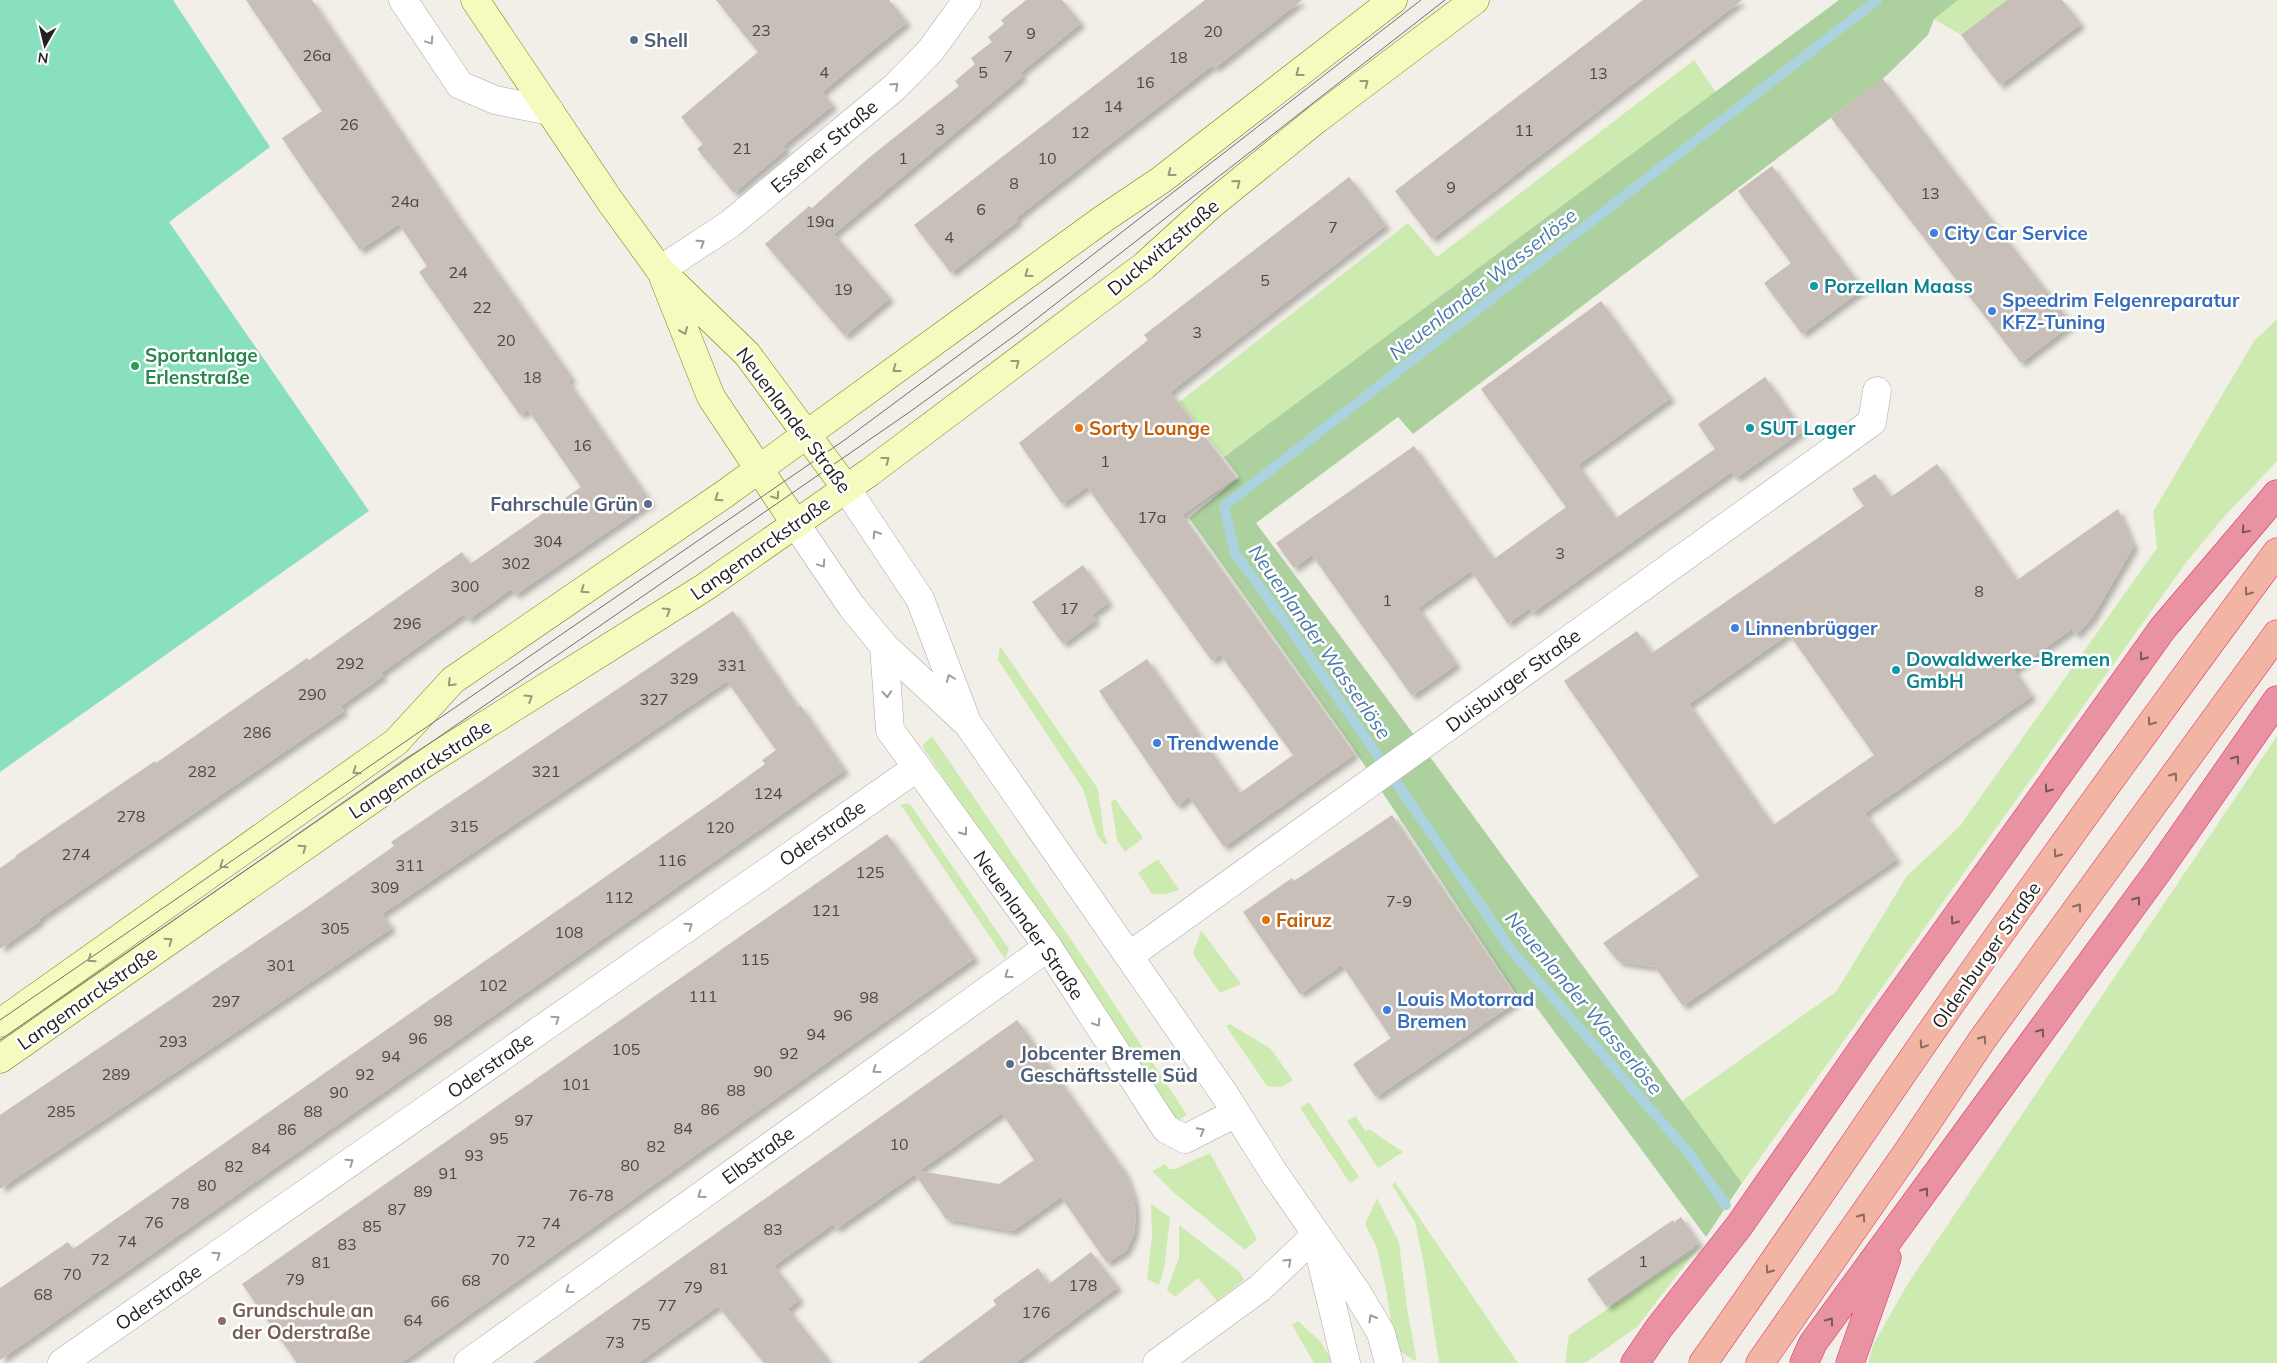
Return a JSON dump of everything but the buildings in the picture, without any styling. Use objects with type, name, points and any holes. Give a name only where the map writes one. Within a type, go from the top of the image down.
[{"type":"highway","points":[[1635,1363],[1659,1328],[1739,1226],[1879,1025],[2163,628],[2277,494]]},
{"type":"highway","name":"Oldenburger Straße","points":[[1703,1363],[1797,1230],[1959,992],[2102,790],[2277,552]]},
{"type":"highway","points":[[1760,1363],[1982,1040],[2277,634]]},
{"type":"highway","points":[[1804,1363],[1814,1343],[2158,871],[2277,700]]},
{"type":"highway","points":[[1850,1363],[1896,1231]]},
{"type":"main road","name":"Neuenlander Straße","points":[[475,0],[610,200],[660,270],[747,354],[808,434],[846,488]]},
{"type":"main road","points":[[758,469],[1103,219],[1161,180],[1393,0]]},
{"type":"main road","name":"Duckwitzstraße","points":[[846,488],[1144,266],[1211,205],[1309,125],[1475,0]]},
{"type":"main road","name":"Neuenlander Straße","points":[[660,270],[710,397],[794,523]]},
{"type":"main road","name":"Langemarckstraße","points":[[0,1023],[396,742],[454,680],[758,469]]},
{"type":"main road","name":"Langemarckstraße","points":[[0,1058],[414,770],[705,587],[846,488]]},
{"type":"street","points":[[403,0],[460,85],[495,100],[550,111]]},
{"type":"street","name":"Essener Straße","points":[[660,270],[730,224],[895,86],[931,50],[967,0]]},
{"type":"street","name":"Duisburger Straße","points":[[1129,956],[1872,422],[1877,391]]},
{"type":"street","name":"Neuenlander Straße","points":[[846,488],[920,599],[968,724]]},
{"type":"street","name":"Neuenlander Straße","points":[[794,523],[852,607],[884,646],[968,724],[1129,956],[1316,1235],[1356,1291],[1381,1333],[1388,1363]]},
{"type":"street","name":"Neuenlander Straße","points":[[884,646],[890,730],[1048,947],[1166,1129],[1185,1140],[1236,1113]]},
{"type":"street","name":"Oderstraße","points":[[62,1363],[905,776],[916,766]]},
{"type":"street","name":"Elbstraße","points":[[468,1363],[1048,947]]},
{"type":"street","points":[[1157,1363],[1260,1288],[1316,1235]]},
{"type":"street","name":"Neuenlander Straße","points":[[1316,1235],[1346,1363]]},
{"type":"green space","name":"Sportanlage Erlenstraße","points":[[0,0],[173,0],[270,147],[169,222],[369,511],[0,772]]},
{"type":"green space","points":[[1839,0],[1958,0],[1934,19],[1928,35],[1886,76],[1413,434],[1398,417],[1256,523],[1403,720],[1742,1183],[1706,1237],[1528,996],[1520,1000],[1351,745],[1189,518],[1239,477],[1224,457]]},
{"type":"green space","points":[[1958,0],[2007,0],[1961,35],[1934,19]]},
{"type":"green space","points":[[1694,60],[1716,92],[1224,457],[1179,402],[1408,223],[1437,257]]},
{"type":"green space","points":[[2277,319],[2277,461],[2223,518],[2188,560],[1742,1183],[1682,1101],[1836,992],[1907,876],[1960,826],[2157,548],[2153,512],[2254,341]]},
{"type":"green space","points":[[1000,646],[1098,789],[1104,835],[1108,843],[1105,845],[1097,835],[1083,789],[998,660]]},
{"type":"green space","points":[[932,736],[1095,975],[1187,1115],[1175,1122],[922,746]]},
{"type":"green space","points":[[2277,736],[2277,1363],[1868,1363],[1873,1345],[1907,1285]]},
{"type":"green space","points":[[1115,799],[1143,838],[1125,852],[1117,840],[1111,802]]},
{"type":"green space","points":[[900,804],[910,804],[1009,949],[1005,959]]},
{"type":"green space","points":[[1158,859],[1179,890],[1166,894],[1152,894],[1138,873]]},
{"type":"green space","points":[[1201,930],[1241,984],[1220,993],[1193,954]]},
{"type":"green space","points":[[1230,1024],[1271,1049],[1293,1080],[1281,1087],[1267,1086],[1226,1026]]},
{"type":"green space","points":[[1309,1102],[1359,1177],[1350,1183],[1300,1108]]},
{"type":"green space","points":[[1356,1116],[1365,1131],[1369,1129],[1403,1152],[1378,1168],[1347,1121]]},
{"type":"green space","points":[[1210,1153],[1257,1239],[1245,1250],[1174,1193],[1152,1171],[1165,1164],[1169,1169],[1175,1169]]},
{"type":"green space","points":[[1395,1182],[1518,1363],[1439,1363],[1423,1259],[1415,1222],[1392,1185]]},
{"type":"green space","points":[[1377,1198],[1399,1242],[1407,1308],[1417,1362],[1395,1348],[1387,1295],[1377,1248],[1365,1224]]},
{"type":"green space","points":[[1151,1204],[1170,1217],[1164,1269],[1159,1285],[1147,1279],[1152,1237]]},
{"type":"green space","points":[[1179,1225],[1240,1272],[1244,1280],[1217,1301],[1198,1278],[1175,1297],[1167,1290],[1179,1258]]},
{"type":"green space","points":[[1698,1248],[1637,1327],[1585,1363],[1565,1363],[1569,1335]]},
{"type":"green space","points":[[1298,1321],[1320,1341],[1334,1363],[1314,1363],[1292,1325]]},
{"type":"waterway","name":"Neuenlander Wasserlöse","points":[[1726,1205],[1688,1152],[1512,951],[1301,644],[1235,553],[1224,506],[1877,0]]},
{"type":"tram line","points":[[0,1020],[846,439],[1064,277],[1421,0]]},
{"type":"tram line","points":[[0,1040],[911,411],[1017,334],[1445,0]]},
{"type":"place","name":"Shell","points":[[634,40]]},
{"type":"place","name":"City Car Service","points":[[1934,233]]},
{"type":"place","name":"Porzellan Maass","points":[[1814,286]]},
{"type":"place","name":"Speedrim Felgenreparatur KFZ-Tuning","points":[[1992,311]]},
{"type":"place","name":"Sportanlage Erlenstraße","points":[[135,366]]},
{"type":"place","name":"Sorty Lounge","points":[[1079,428]]},
{"type":"place","name":"SUT Lager","points":[[1750,428]]},
{"type":"place","name":"Fahrschule Grün","points":[[648,504]]},
{"type":"place","name":"Linnenbrügger","points":[[1735,628]]},
{"type":"place","name":"Dowaldwerke-Bremen GmbH","points":[[1896,670]]},
{"type":"place","name":"Trendwende","points":[[1157,743]]},
{"type":"place","name":"Fairuz","points":[[1266,920]]},
{"type":"place","name":"Louis Motorrad Bremen","points":[[1387,1010]]},
{"type":"place","name":"Jobcenter Bremen Geschäftsstelle Süd","points":[[1010,1064]]},
{"type":"place","name":"Grundschule an der Oderstraße","points":[[222,1321]]}]
